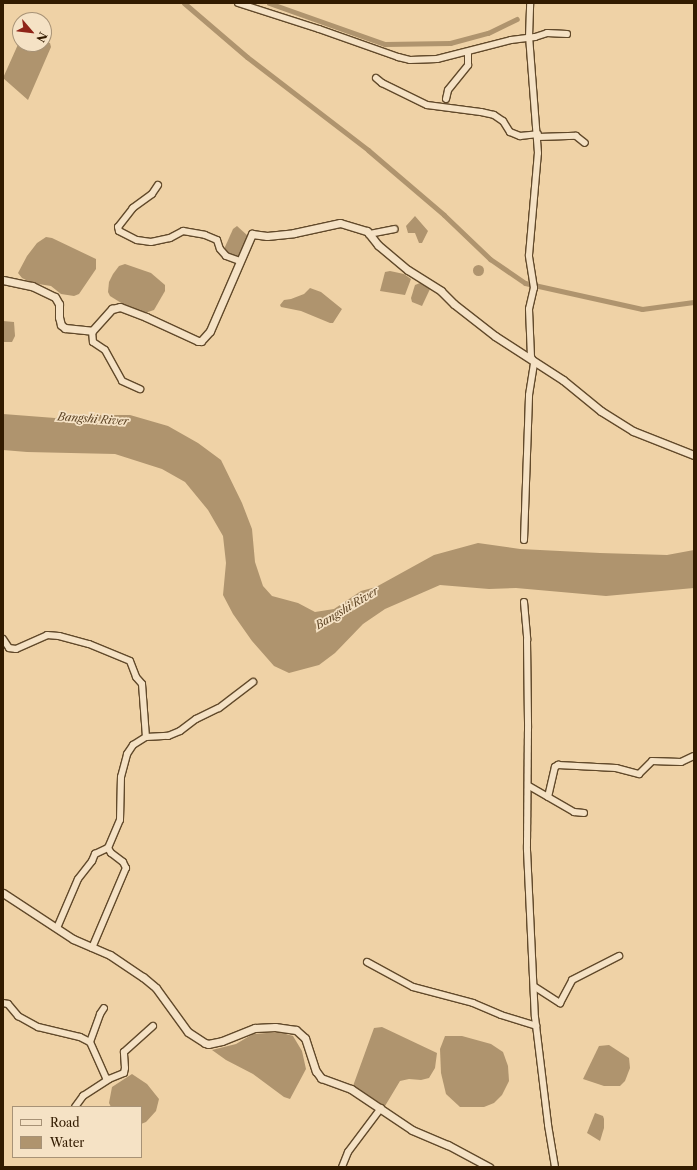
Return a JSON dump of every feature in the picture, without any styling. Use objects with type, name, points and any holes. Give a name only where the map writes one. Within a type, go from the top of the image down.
[{"type":"street","points":[[238,3],[410,60],[437,59],[511,40],[547,33],[568,34]]},
{"type":"street","points":[[524,540],[529,395],[534,362],[531,357],[529,309],[534,288],[529,255],[538,153],[538,136],[529,37],[530,3]]},
{"type":"street","points":[[446,99],[448,90],[468,65],[468,52]]},
{"type":"street","points":[[376,78],[382,83],[427,105],[494,115],[503,121],[510,132],[520,136],[576,136],[585,143]]},
{"type":"street","points":[[158,185],[152,194],[133,208],[118,230],[137,240],[151,242],[170,238],[183,231],[199,234],[217,240],[223,253],[240,261]]},
{"type":"street","points":[[140,389],[122,381],[105,350],[93,342],[92,331],[112,309],[120,307],[201,341],[210,331],[252,234],[267,236],[340,223],[357,227],[369,234],[378,245],[408,270],[441,292],[495,336],[563,380],[585,399],[633,431],[694,455]]},
{"type":"street","points":[[369,234],[395,229]]},
{"type":"street","points":[[3,280],[32,286],[47,292],[58,300],[61,325],[65,328],[92,331]]},
{"type":"street","points":[[524,602],[527,640],[529,786],[527,850],[536,1026],[548,1125],[555,1167]]},
{"type":"street","points":[[3,639],[9,648],[16,649],[47,635],[59,636],[89,644],[130,661],[136,677],[142,684],[146,737]]},
{"type":"street","points":[[57,928],[78,879],[92,861],[95,854],[108,848],[120,820],[121,777],[127,754],[133,745],[146,737],[168,736],[180,731],[196,719],[219,708],[253,682]]},
{"type":"street","points":[[548,798],[556,767],[558,765],[616,768],[639,774],[652,760],[681,762],[694,756]]},
{"type":"street","points":[[529,786],[574,812],[584,813]]},
{"type":"street","points":[[92,948],[126,868],[123,862],[111,853],[108,848]]},
{"type":"street","points":[[3,893],[73,939],[122,962],[143,977],[156,988],[188,1032],[204,1043],[208,1044],[222,1041],[254,1028],[275,1027],[296,1030],[304,1038],[316,1071],[321,1078],[351,1089],[412,1130],[448,1145],[489,1167]]},
{"type":"street","points":[[535,988],[560,1003],[572,980],[619,956]]},
{"type":"street","points":[[367,962],[413,987],[473,1003],[501,1015],[536,1026]]},
{"type":"street","points":[[3,1003],[8,1004],[18,1016],[38,1027],[80,1037],[90,1042],[106,1078],[109,1079]]},
{"type":"street","points":[[90,1042],[104,1008]]},
{"type":"street","points":[[76,1106],[83,1096],[109,1079],[124,1073],[125,1068],[122,1055],[153,1026]]},
{"type":"street","points":[[342,1167],[348,1152],[381,1108]]},
{"type":"water","points":[[15,52],[49,52],[28,100],[3,78]]},
{"type":"water","points":[[415,216],[428,231],[422,243],[419,243],[415,233],[408,233],[406,226]]},
{"type":"water","points":[[237,226],[248,236],[239,257],[235,258],[225,252],[225,247],[233,229]]},
{"type":"water","points":[[46,237],[52,238],[96,259],[96,269],[79,294],[74,296],[61,294],[51,286],[32,283],[22,278],[18,273],[27,256],[37,243]]},
{"type":"water","points":[[125,264],[151,273],[165,285],[165,291],[154,310],[145,313],[126,306],[110,296],[108,292],[109,282],[119,266]]},
{"type":"water","points":[[478,264],[482,266],[484,270],[482,274],[478,276],[474,274],[472,270],[474,266]]},
{"type":"water","points":[[390,271],[404,274],[411,279],[405,295],[380,291],[385,272]]},
{"type":"water","points":[[420,283],[428,286],[430,289],[422,306],[412,302],[411,298],[415,285]]},
{"type":"water","points":[[310,288],[321,292],[342,309],[333,323],[301,311],[281,307],[280,305],[284,300],[304,294]]},
{"type":"water","points":[[3,321],[14,322],[15,336],[12,342],[3,342]]},
{"type":"water","name":"Bangshi River","points":[[3,414],[55,418],[79,415],[130,415],[168,426],[198,443],[221,460],[242,503],[252,529],[255,562],[263,586],[272,596],[298,603],[315,612],[334,609],[361,591],[376,587],[434,555],[478,543],[520,549],[600,553],[667,555],[694,550],[694,588],[606,596],[516,588],[489,589],[440,585],[385,609],[363,624],[335,653],[319,665],[289,673],[274,666],[252,641],[233,614],[223,595],[226,563],[223,536],[208,510],[185,482],[162,469],[115,454],[3,450]]},
{"type":"water","points":[[382,1027],[437,1053],[435,1068],[429,1078],[400,1081],[385,1106],[353,1086],[374,1028]]},
{"type":"water","points":[[279,1032],[293,1036],[302,1051],[306,1069],[290,1099],[284,1097],[253,1074],[226,1060],[212,1050],[236,1044],[253,1034]]},
{"type":"water","points":[[445,1036],[462,1036],[491,1044],[503,1052],[508,1066],[509,1081],[502,1095],[494,1103],[484,1107],[460,1107],[446,1094],[441,1073],[440,1049]]},
{"type":"water","points":[[609,1045],[629,1058],[630,1068],[625,1081],[620,1086],[604,1086],[583,1079],[599,1046]]},
{"type":"water","points":[[132,1074],[147,1084],[159,1099],[156,1111],[146,1122],[142,1124],[142,1106],[110,1106],[109,1103],[112,1087]]},
{"type":"water","points":[[595,1113],[603,1116],[604,1119],[604,1128],[600,1141],[587,1133]]},
{"type":"waterway","points":[[184,3],[247,57],[368,150],[444,215],[490,259],[525,283],[642,309],[694,302]]},
{"type":"waterway","points":[[269,3],[385,44],[450,43],[488,33],[517,19]]}]
